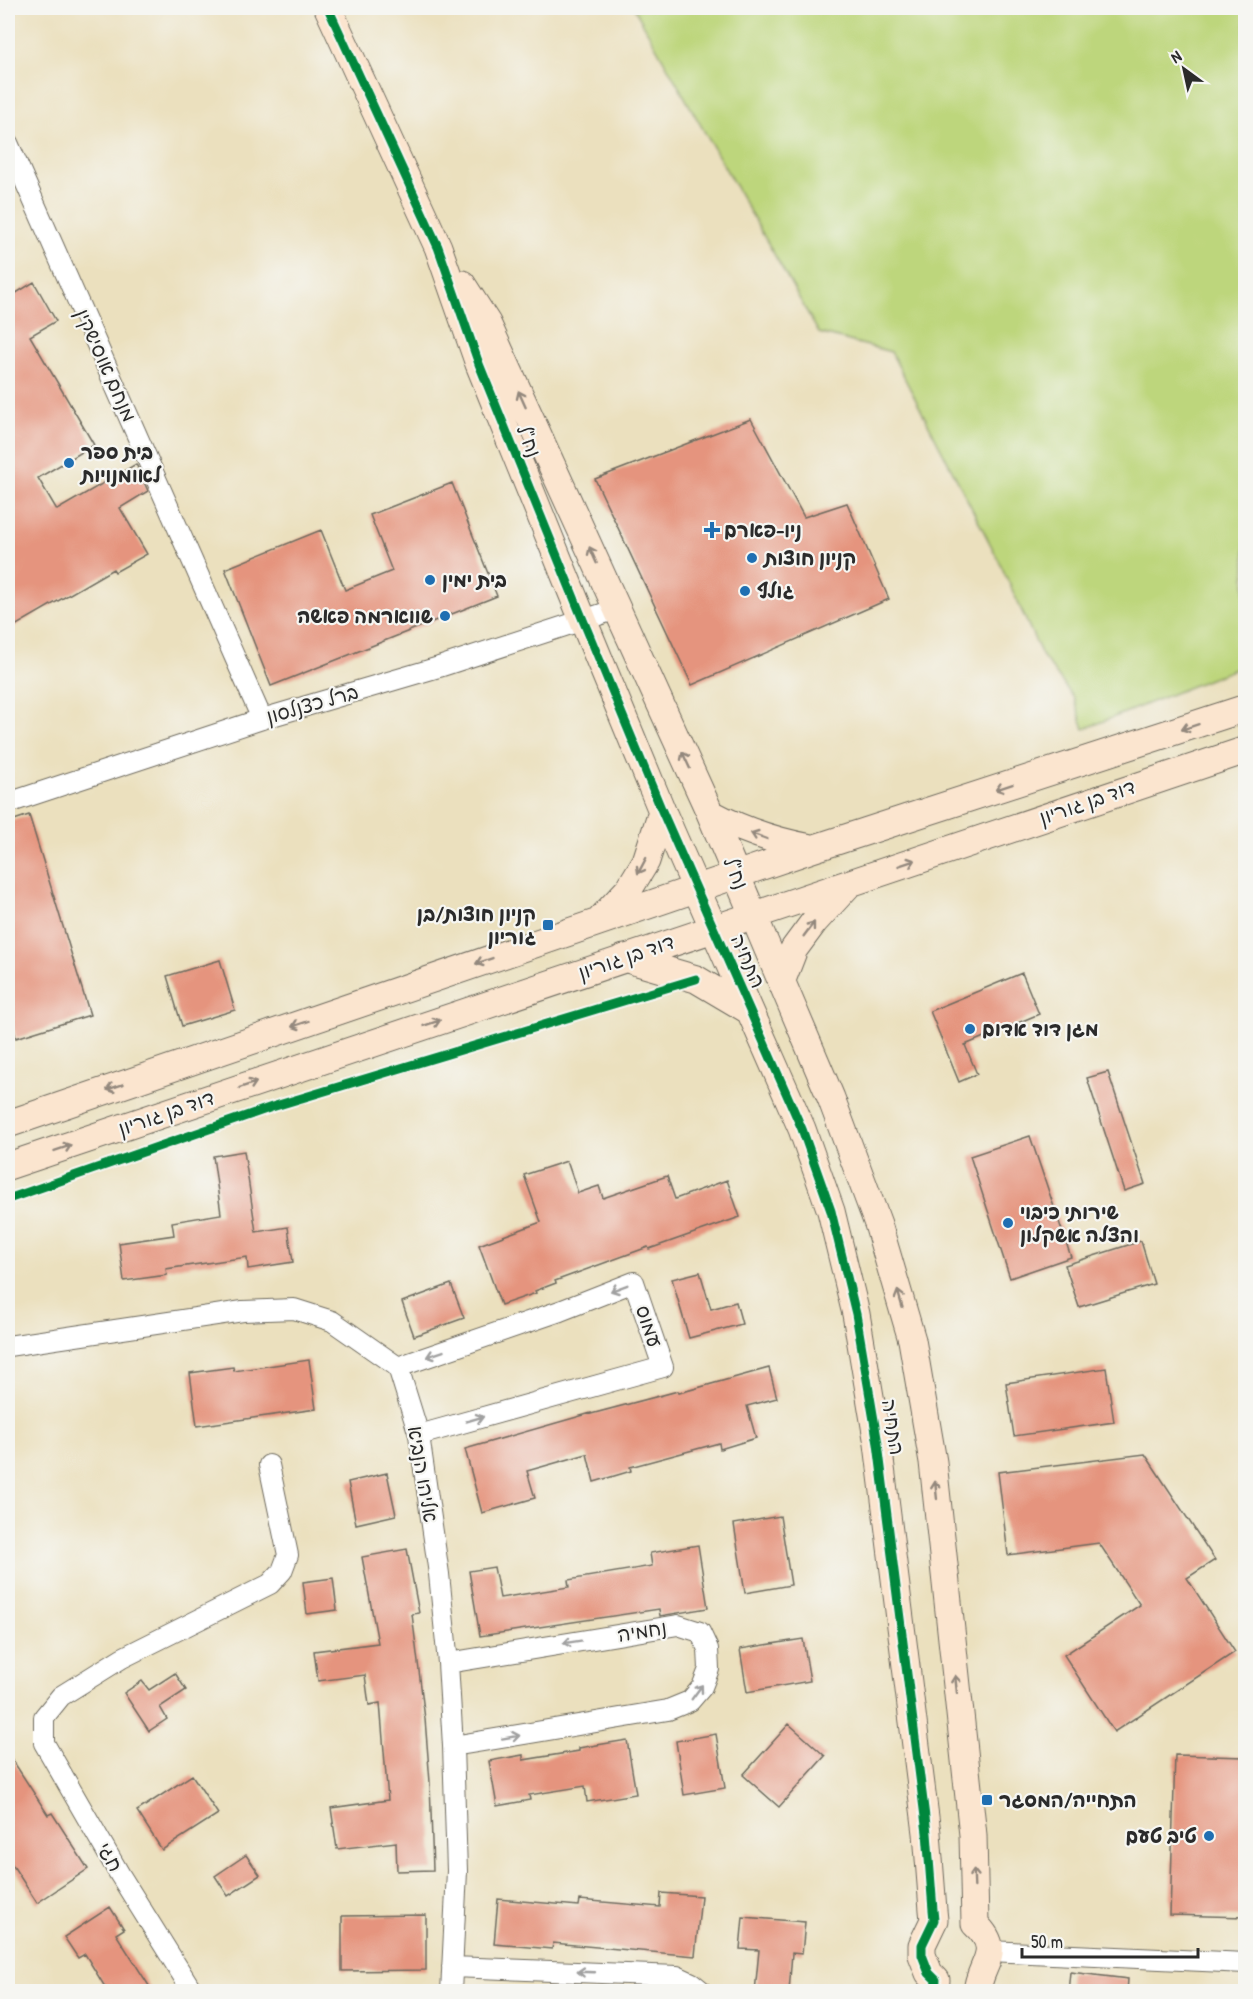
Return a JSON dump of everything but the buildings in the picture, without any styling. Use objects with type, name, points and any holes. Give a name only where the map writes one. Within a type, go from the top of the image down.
[{"type":"street","name":"נח\"ל","points":[[328,8],[438,247],[479,364],[662,811],[696,888]]},
{"type":"street","name":"מנחם אוסישקין","points":[[8,143],[262,719]]},
{"type":"street","name":"נח\"ל","points":[[438,247],[487,323],[754,914]]},
{"type":"street","name":"ברל כצנלסון","points":[[8,803],[262,719],[439,667],[617,609]]},
{"type":"street","name":"דוד בן גוריון","points":[[8,1124],[736,874],[1245,708]]},
{"type":"street","name":"דוד בן גוריון","points":[[8,1166],[1245,750]]},
{"type":"street","points":[[599,921],[629,889],[646,861],[662,811]]},
{"type":"street","points":[[710,813],[735,827],[770,840],[812,849]]},
{"type":"street","points":[[782,980],[794,949],[814,922],[852,881]]},
{"type":"street","name":"התחיה","points":[[696,888],[802,1129],[831,1211],[856,1314],[878,1444],[927,1833],[934,1920],[926,1936],[922,1955],[935,1986]]},
{"type":"street","name":"התחיה","points":[[754,914],[831,1098],[878,1224],[912,1340],[933,1462],[972,1835],[975,1924],[988,1940],[990,1951]]},
{"type":"street","points":[[624,958],[696,979],[750,1011]]},
{"type":"street","name":"עמוס","points":[[398,1367],[560,1311],[634,1282],[663,1367],[419,1435]]},
{"type":"street","points":[[8,1346],[243,1311],[294,1310],[332,1322],[398,1367]]},
{"type":"street","name":"אליהו הנביא","points":[[398,1367],[419,1435],[439,1574],[448,1663],[457,1871],[451,1992]]},
{"type":"street","name":"חגי","points":[[193,1992],[120,1875],[44,1743],[44,1717],[61,1696],[122,1658],[270,1584],[282,1571],[288,1555],[269,1465]]},
{"type":"street","name":"נחמיה","points":[[448,1663],[678,1625],[700,1632],[708,1649],[709,1669],[702,1687],[690,1701],[668,1710],[453,1746]]},
{"type":"street","points":[[931,1928],[948,1919],[967,1920],[975,1924]]},
{"type":"street","points":[[935,1986],[946,1984],[957,1986],[968,1983],[977,1985],[988,1962],[990,1951],[1245,1963]]},
{"type":"street","points":[[452,1967],[677,1976],[692,1983],[703,1992]]},
{"type":"green space","points":[[634,8],[1245,8],[1245,665],[1084,729],[1074,698],[1042,655],[998,559],[891,352],[819,333]]},
{"type":"cycle path","points":[[328,8],[438,247],[479,364],[583,620],[662,811],[802,1129],[831,1211],[856,1314],[878,1444],[927,1833],[934,1920],[922,1945],[922,1955],[929,1973],[936,1980],[935,1992]]},
{"type":"cycle path","points":[[8,1199],[272,1107],[696,979]]},
{"type":"place","name":"בית ספר לאומנויות","points":[[69,463]]},
{"type":"place","name":"ניו-פארם","points":[[712,530]]},
{"type":"place","name":"קניון חוצות","points":[[752,558]]},
{"type":"place","name":"בית ימין","points":[[430,580]]},
{"type":"place","name":"גולף","points":[[745,591]]},
{"type":"place","name":"שווארמה פאשה","points":[[445,616]]},
{"type":"place","name":"קניון חוצות/בן גוריון","points":[[548,925]]},
{"type":"place","name":"מגן דוד אדום","points":[[970,1029]]},
{"type":"place","name":"שירותי כיבוי והצלה אשקלון","points":[[1008,1223]]},
{"type":"place","name":"התחייה/המסגר","points":[[987,1800]]},
{"type":"place","name":"טיב טעם","points":[[1209,1836]]}]
